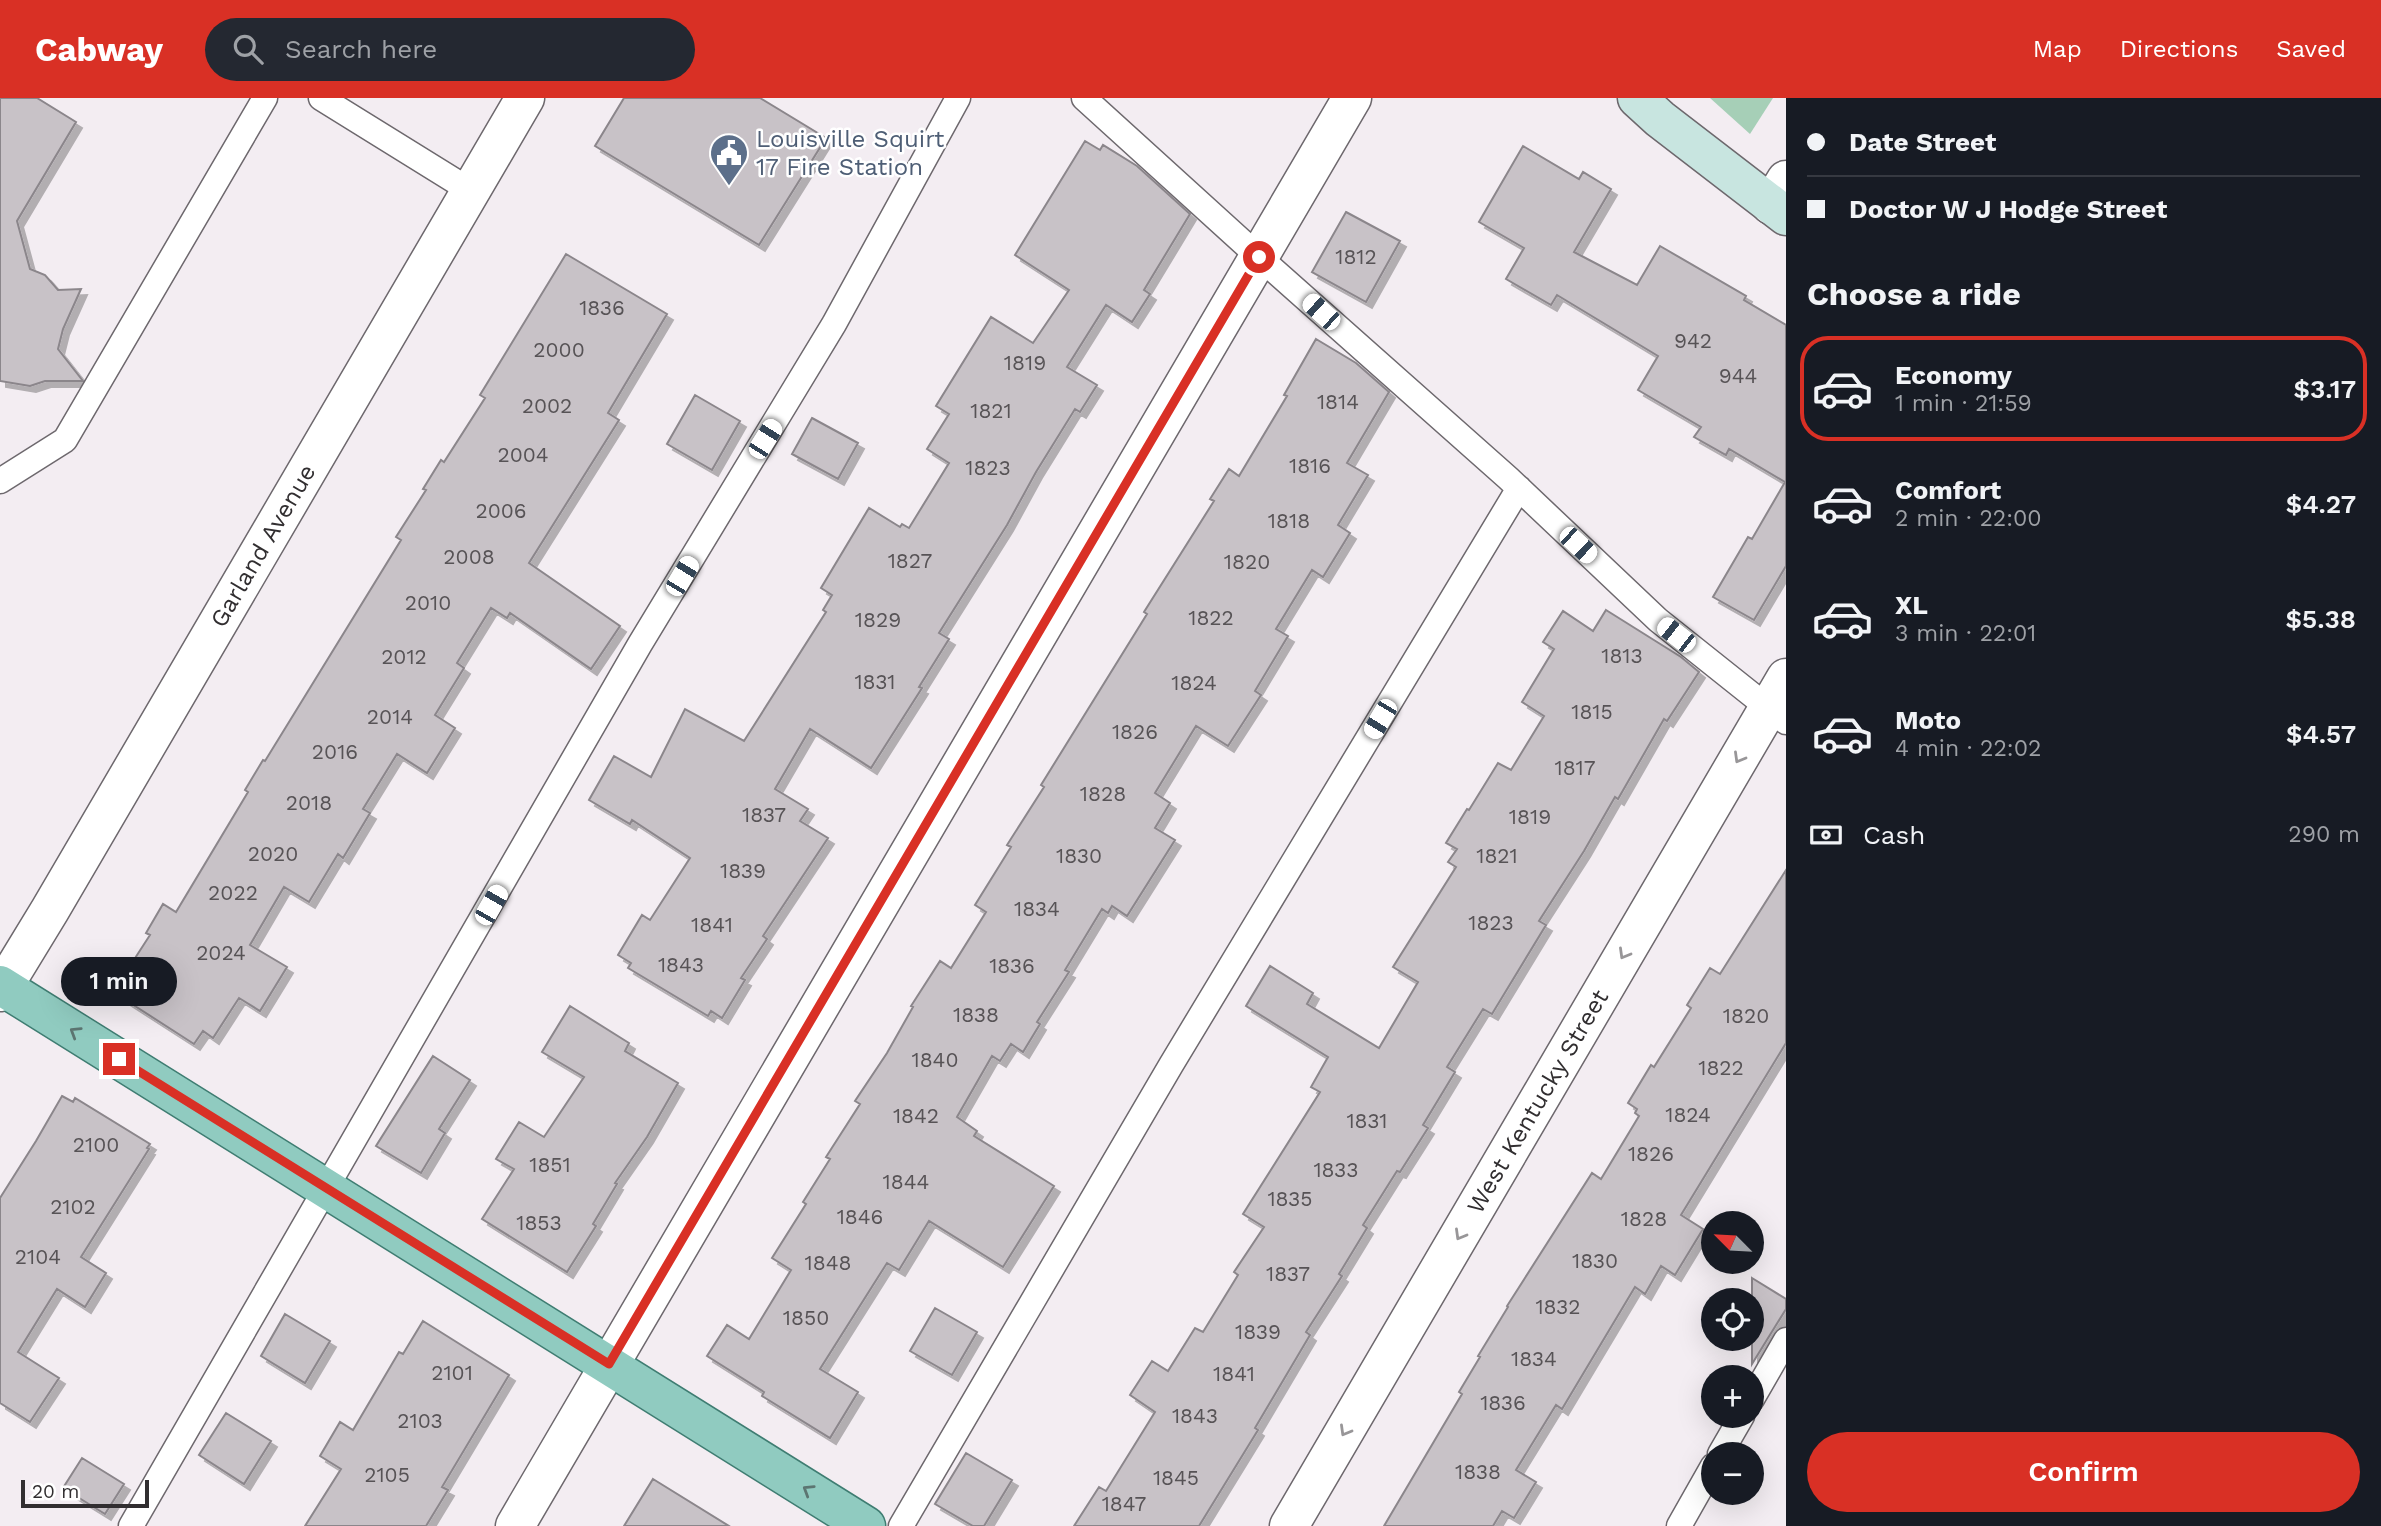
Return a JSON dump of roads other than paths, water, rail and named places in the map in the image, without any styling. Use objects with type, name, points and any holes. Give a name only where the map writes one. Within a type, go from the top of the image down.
[{"type":"main road","points":[[1,988],[866,1526]]},
{"type":"street","name":"Garland Avenue","points":[[1,988],[50,910],[525,98]]},
{"type":"street","points":[[516,1526],[1352,98]]},
{"type":"street","points":[[1637,98],[1660,118],[1781,200]]},
{"type":"street","name":"West Kentucky Street","points":[[1289,1526],[1780,702]]},
{"type":"lane","points":[[0,481],[65,440],[265,98]]},
{"type":"lane","points":[[321,98],[471,191]]},
{"type":"lane","points":[[131,1526],[640,645],[834,324],[958,98]]},
{"type":"lane","points":[[1084,98],[1518,488],[1658,620],[1780,702]]},
{"type":"lane","points":[[901,1526],[1171,1065],[1518,488]]},
{"type":"lane","points":[[1764,1378],[1786,1340]]},
{"type":"lane","points":[[1679,1526],[1701,1487]]},
{"type":"place","name":"Louisville Squirt 17 Fire Station","points":[[729,187]]}]
